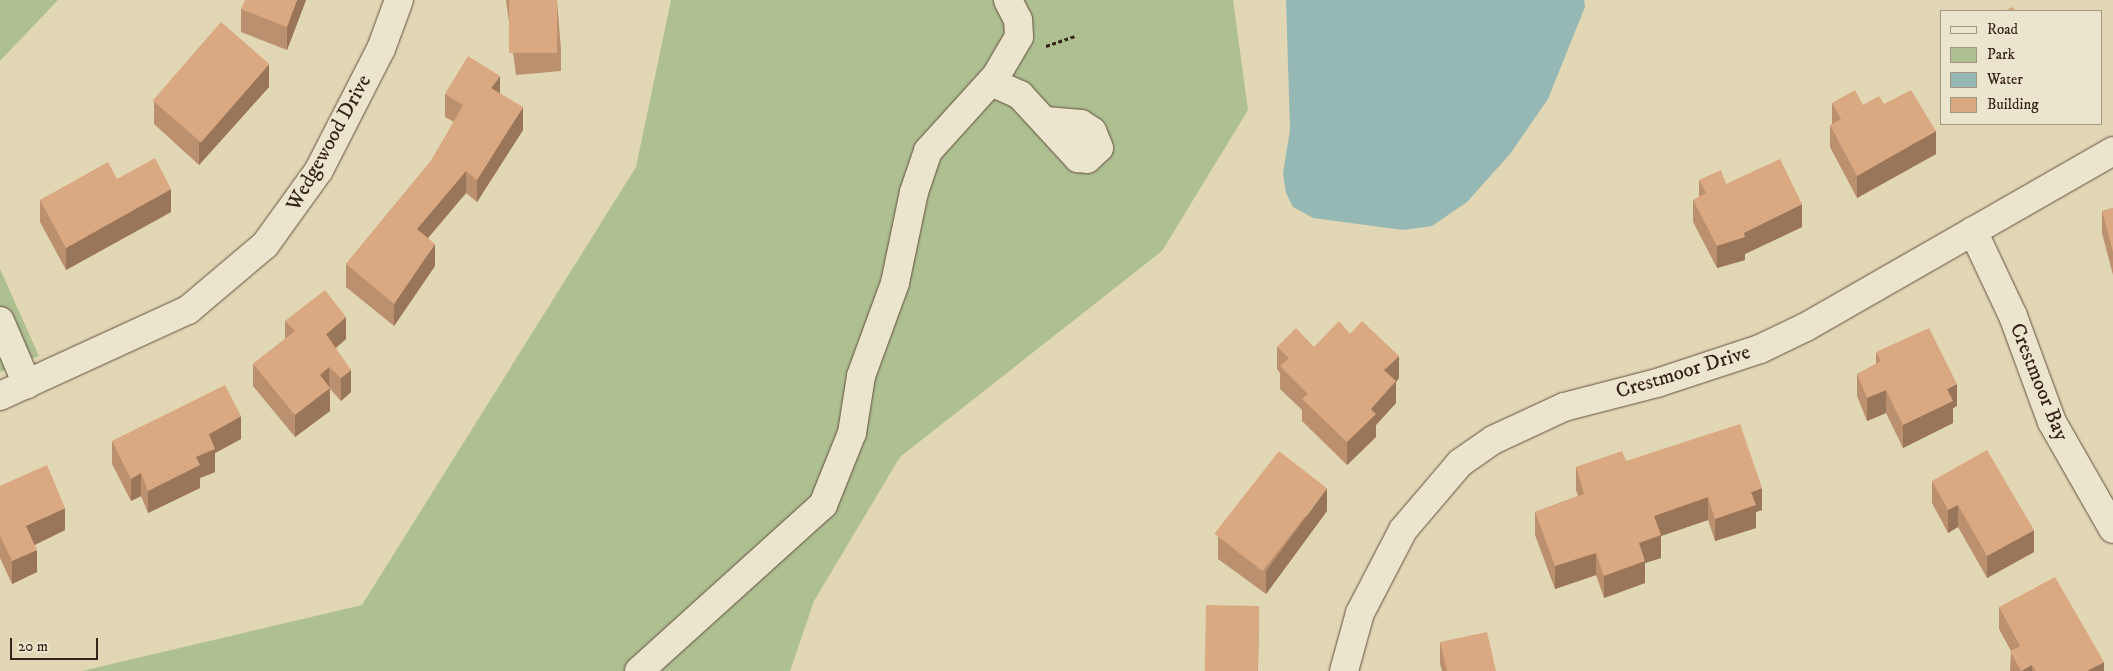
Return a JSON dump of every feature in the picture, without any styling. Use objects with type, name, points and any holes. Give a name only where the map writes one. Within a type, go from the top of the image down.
[{"type":"street","name":"Wedgewood Drive","points":[[0,396],[188,310],[265,245],[319,170],[381,49],[399,0]]},
{"type":"street","points":[[639,671],[823,505],[852,433],[861,376],[895,283],[914,192],[928,151],[991,82],[1019,37],[1018,20],[1008,0]]},
{"type":"street","points":[[991,82],[1020,95],[1046,121]]},
{"type":"street","name":"Crestmoor Drive","points":[[1344,671],[1360,613],[1403,530],[1460,463],[1486,444],[1564,406],[1667,381],[1760,349],[2113,151]]},
{"type":"street","name":"Crestmoor Bay","points":[[1973,231],[2013,316],[2052,422],[2113,529]]},
{"type":"street","points":[[0,321],[27,384]]},
{"type":"green space","points":[[0,0],[58,0],[0,61]]},
{"type":"green space","points":[[671,0],[1233,0],[1248,110],[1162,251],[900,457],[814,601],[790,671],[82,671],[362,605],[636,167]]},
{"type":"green space","points":[[0,269],[39,356],[0,372]]},
{"type":"water","points":[[1286,0],[1584,0],[1585,7],[1548,99],[1510,154],[1467,202],[1432,226],[1403,230],[1313,218],[1293,207],[1286,193],[1283,173],[1290,130]]},
{"type":"building","points":[[245,0],[297,0],[287,27],[241,9]]},
{"type":"building","points":[[509,0],[557,0],[557,53],[509,53]]},
{"type":"building","points":[[221,22],[269,64],[201,142],[153,100]]},
{"type":"building","points":[[468,56],[500,76],[491,88],[523,107],[477,180],[466,171],[417,229],[435,244],[394,304],[346,264],[431,161],[463,105],[445,94]]},
{"type":"building","points":[[1855,90],[1863,105],[1879,96],[1884,104],[1911,90],[1936,131],[1857,176],[1830,125],[1841,119],[1832,103]]},
{"type":"building","points":[[155,158],[171,189],[66,248],[40,200],[108,162],[117,179]]},
{"type":"building","points":[[1780,159],[1802,204],[1744,233],[1745,237],[1717,246],[1693,200],[1706,193],[1699,180],[1721,170],[1726,184]]},
{"type":"building","points":[[2113,208],[2113,252],[2102,211]]},
{"type":"building","points":[[325,290],[346,317],[326,334],[351,370],[341,378],[329,367],[320,375],[330,388],[295,415],[253,364],[295,331],[285,321]]},
{"type":"building","points":[[1339,321],[1350,334],[1362,321],[1399,356],[1384,370],[1396,381],[1371,409],[1376,414],[1347,442],[1302,399],[1308,394],[1280,366],[1289,358],[1277,347],[1296,328],[1314,347]]},
{"type":"building","points":[[1929,328],[1957,384],[1947,389],[1953,401],[1903,425],[1886,390],[1867,398],[1857,374],[1881,361],[1876,352]]},
{"type":"building","points":[[225,385],[241,416],[209,434],[215,449],[196,457],[200,465],[148,491],[141,473],[131,479],[112,441]]},
{"type":"building","points":[[1740,424],[1762,488],[1751,492],[1756,505],[1715,519],[1708,497],[1654,516],[1661,535],[1639,543],[1645,561],[1604,576],[1596,553],[1555,566],[1535,512],[1584,494],[1576,467],[1622,451],[1626,461]]},
{"type":"building","points":[[1987,450],[2034,530],[1987,556],[1958,505],[1948,510],[1932,481]]},
{"type":"building","points":[[1279,451],[1327,489],[1262,571],[1214,534]]},
{"type":"building","points":[[47,465],[65,508],[26,526],[37,550],[12,561],[0,536],[0,486]]},
{"type":"building","points":[[2055,577],[2104,662],[2087,671],[2036,671],[2032,665],[2021,671],[2010,651],[2020,646],[1999,607]]},
{"type":"building","points":[[1206,605],[1259,606],[1258,671],[1205,671]]},
{"type":"building","points":[[1487,632],[1496,671],[1447,671],[1440,642]]}]
